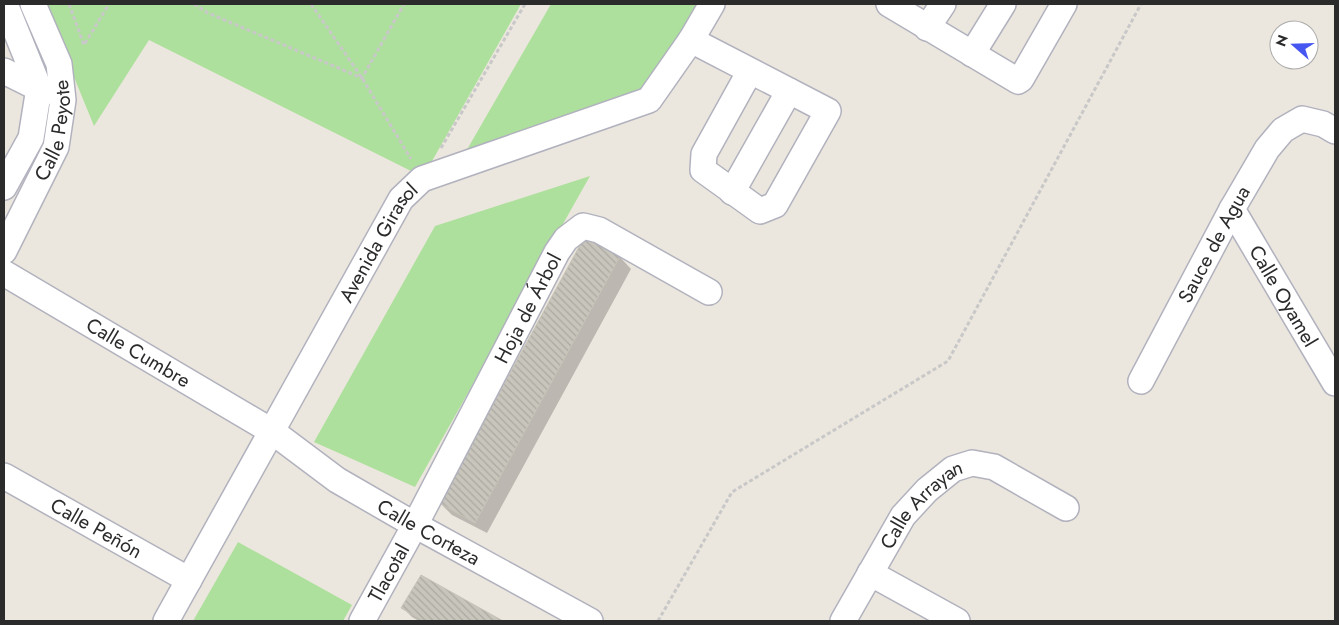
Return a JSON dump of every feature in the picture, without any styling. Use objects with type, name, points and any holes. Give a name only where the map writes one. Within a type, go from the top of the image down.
[{"type":"street","name":"Calle Peyote","points":[[4,187],[31,138],[39,88],[5,4]]},
{"type":"street","name":"Calle Peyote","points":[[4,251],[56,147],[63,100],[59,64],[33,4]]},
{"type":"street","name":"Avenida Girasol","points":[[166,621],[273,432],[401,199],[422,179],[649,100],[692,40],[712,4]]},
{"type":"street","points":[[889,4],[1018,82],[1068,6]]},
{"type":"street","points":[[927,28],[942,4]]},
{"type":"street","points":[[972,54],[1003,4]]},
{"type":"street","points":[[692,40],[828,111],[775,205],[760,211],[703,170],[704,154],[750,71]]},
{"type":"street","points":[[4,71],[63,100]]},
{"type":"street","points":[[732,192],[789,91]]},
{"type":"street","name":"Sauce de Agua","points":[[1141,381],[1232,208],[1267,149],[1283,130],[1302,119],[1323,124],[1335,131]]},
{"type":"street","name":"Calle Oyamel","points":[[1232,208],[1335,383]]},
{"type":"street","name":"Hoja de Árbol","points":[[415,525],[558,252],[566,239],[582,226],[599,230],[709,292]]},
{"type":"street","name":"Calle Cumbre","points":[[4,273],[273,432]]},
{"type":"street","name":"Calle Corteza","points":[[273,432],[337,480],[590,621]]},
{"type":"street","name":"Calle Arrayan","points":[[843,621],[903,516],[927,490],[953,469],[972,463],[994,467],[1066,508]]},
{"type":"street","name":"Calle Peñón","points":[[4,476],[189,580]]},
{"type":"street","name":"Tlacotal","points":[[362,621],[415,525]]},
{"type":"street","points":[[870,573],[957,621]]},
{"type":"path","points":[[69,4],[84,45],[109,4]]},
{"type":"path","points":[[194,4],[208,13],[362,78]]},
{"type":"path","points":[[311,4],[362,78],[422,179],[525,4]]},
{"type":"path","points":[[362,78],[404,4]]},
{"type":"path","points":[[658,621],[732,492],[948,361],[1141,4]]},
{"type":"green space","points":[[44,4],[521,4],[423,177],[149,40],[94,126]]},
{"type":"green space","points":[[551,4],[703,4],[652,92],[461,160]]},
{"type":"green space","points":[[590,176],[415,487],[314,442],[435,226]]},
{"type":"green space","points":[[238,542],[352,605],[343,621],[193,621]]},
{"type":"building","points":[[585,236],[620,256],[475,523],[439,503]]},
{"type":"building","points":[[421,575],[503,621],[424,621],[401,608]]}]
